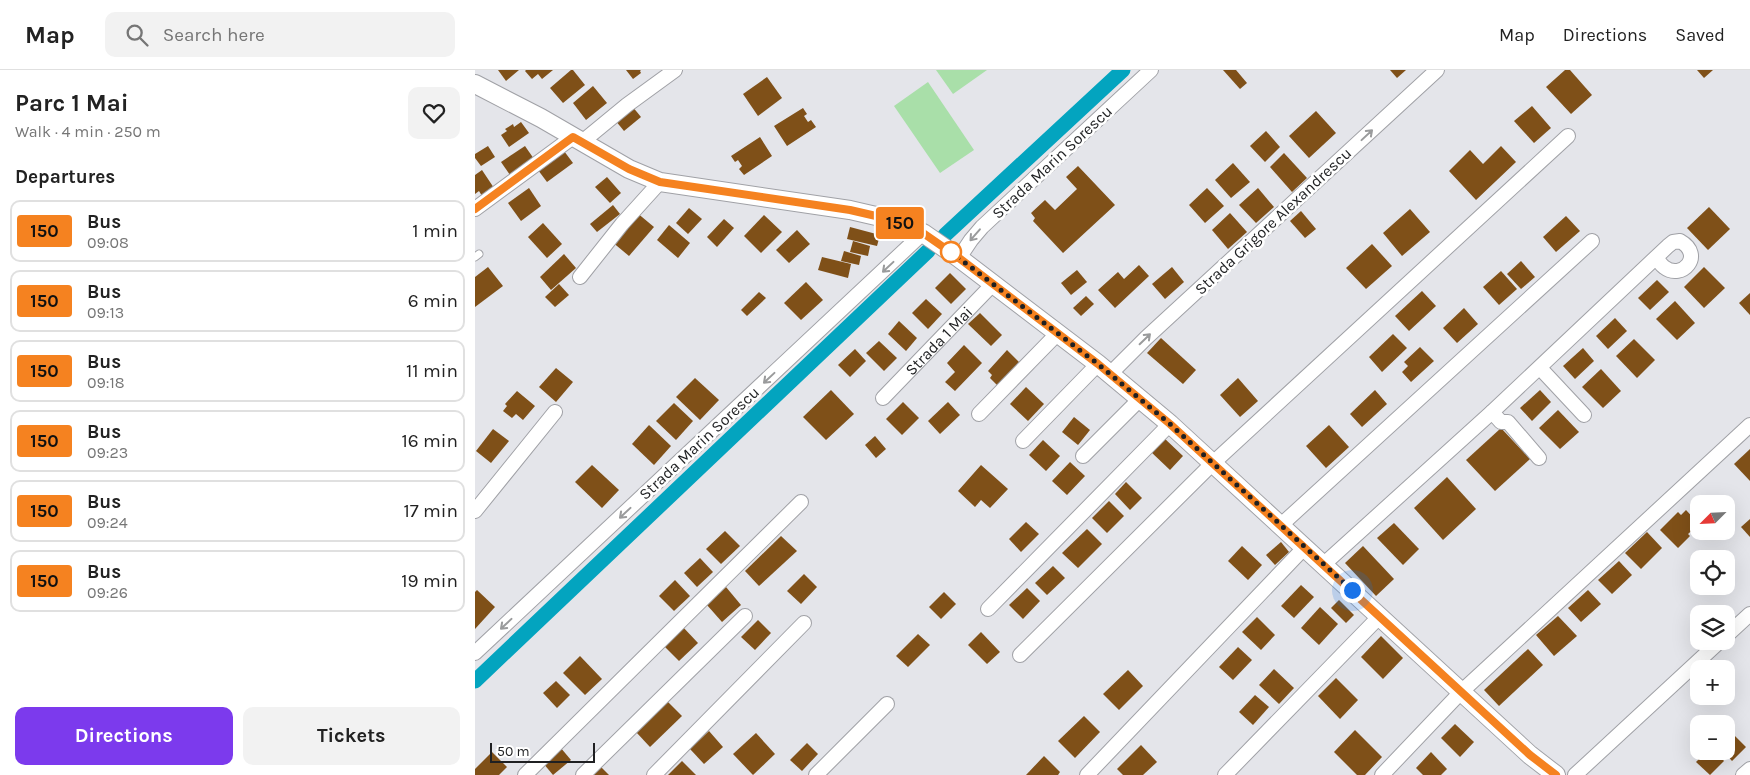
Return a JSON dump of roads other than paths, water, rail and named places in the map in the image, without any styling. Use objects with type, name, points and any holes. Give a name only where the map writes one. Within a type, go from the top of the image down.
[{"type":"street","points":[[475,209],[577,140],[675,70]]},
{"type":"street","name":"Strada Marin Sorescu","points":[[959,258],[982,228],[1151,70]]},
{"type":"street","name":"Strada Grigore Alexandrescu","points":[[1104,369],[1146,338],[1437,70]]},
{"type":"street","points":[[475,84],[629,169],[660,182],[850,210],[889,219],[923,233],[1058,333],[1170,424],[1324,564],[1545,772]]},
{"type":"street","points":[[1019,655],[1213,463],[1568,136]]},
{"type":"street","points":[[580,277],[621,224],[660,182]]},
{"type":"street","name":"Strada Marin Sorescu","points":[[475,652],[923,233]]},
{"type":"street","points":[[1281,525],[1592,241]]},
{"type":"street","points":[[1324,564],[1540,368],[1656,258]]},
{"type":"street","name":"Strada 1 Mai","points":[[883,398],[993,284]]},
{"type":"street","points":[[979,414],[1058,333]]},
{"type":"street","points":[[1540,368],[1584,415]]},
{"type":"street","points":[[1023,441],[1104,369]]},
{"type":"street","points":[[1083,456],[1140,399]]},
{"type":"street","points":[[475,511],[555,412]]},
{"type":"street","points":[[1492,412],[1501,422],[1508,422],[1539,458]]},
{"type":"street","points":[[987,609],[1170,424]]},
{"type":"street","points":[[1382,775],[1461,692],[1750,425]]},
{"type":"street","points":[[525,775],[801,502]]},
{"type":"street","points":[[1087,775],[1305,547]]},
{"type":"street","points":[[1735,628],[1750,614]]},
{"type":"street","points":[[583,775],[745,616]]},
{"type":"street","points":[[1225,775],[1380,616]]},
{"type":"street","points":[[654,775],[804,623]]},
{"type":"street","points":[[1575,775],[1710,650]]},
{"type":"street","points":[[816,775],[887,704]]},
{"type":"street","points":[[1743,775],[1750,769]]},
{"type":"waterway","points":[[945,235],[1123,70]]},
{"type":"waterway","points":[[475,681],[928,251]]}]
